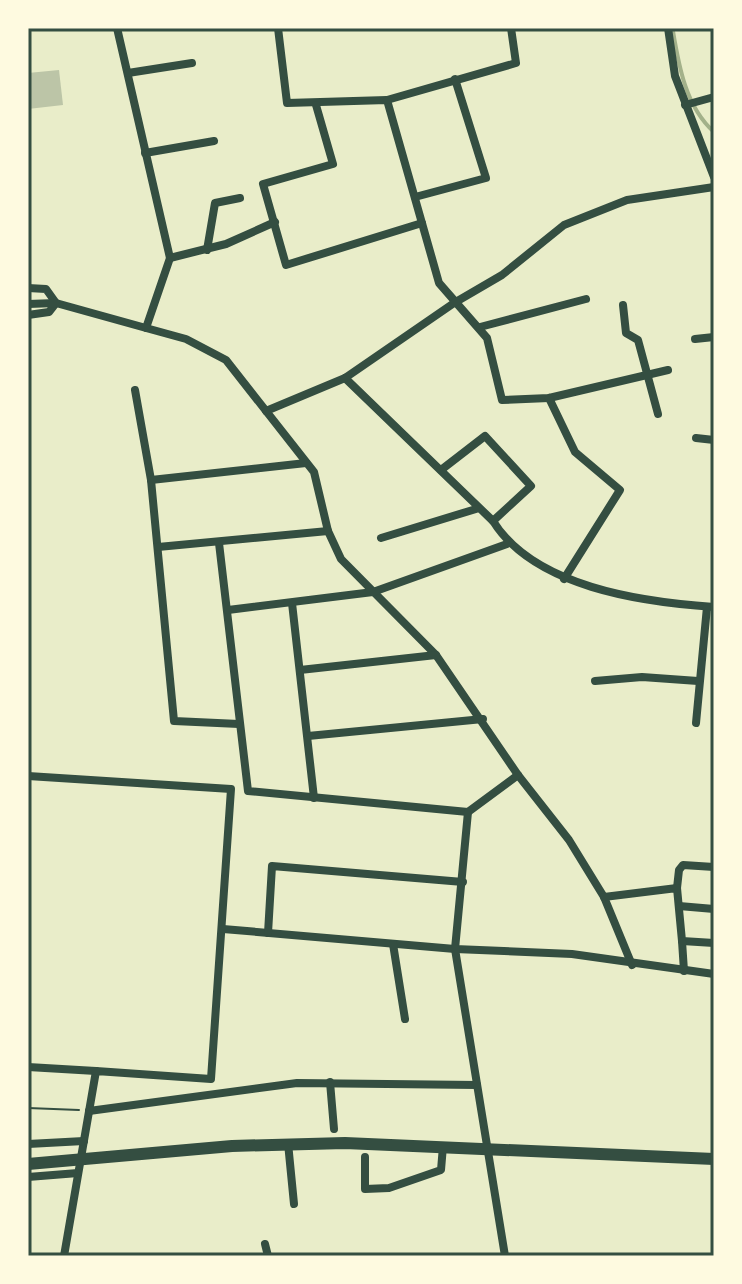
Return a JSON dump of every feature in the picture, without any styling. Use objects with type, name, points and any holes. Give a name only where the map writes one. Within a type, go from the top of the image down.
[{"type":"main road","points":[[28,1164],[288,1143],[443,1146],[714,1159]]},
{"type":"street","points":[[278,28],[287,103],[316,105],[387,100],[516,63],[511,28]]},
{"type":"street","points":[[668,28],[675,76],[690,104],[714,177]]},
{"type":"street","points":[[120,29],[170,258],[146,328]]},
{"type":"street","points":[[128,73],[192,63]]},
{"type":"street","points":[[415,197],[486,178],[455,79]]},
{"type":"street","points":[[690,104],[714,97]]},
{"type":"street","points":[[387,100],[439,283],[487,338],[502,400],[549,398],[668,370]]},
{"type":"street","points":[[316,105],[333,164],[263,184],[286,265],[422,223]]},
{"type":"street","points":[[145,153],[214,141]]},
{"type":"street","points":[[266,411],[345,378],[454,303],[502,275],[564,225],[627,200],[714,187]]},
{"type":"street","points":[[207,250],[215,203],[240,198]]},
{"type":"street","points":[[170,258],[207,250],[275,222]]},
{"type":"street","points":[[28,288],[46,289],[56,303]]},
{"type":"street","points":[[480,327],[586,299]]},
{"type":"street","points":[[28,315],[49,312],[56,303]]},
{"type":"street","points":[[28,304],[56,303],[186,339],[226,360],[314,472],[328,531],[341,559],[436,655],[483,719],[518,775],[569,840],[604,897],[632,965]]},
{"type":"street","points":[[623,305],[626,333],[638,340],[658,414]]},
{"type":"street","points":[[695,339],[714,337]]},
{"type":"street","points":[[345,378],[441,470],[476,509],[493,521],[507,544],[564,579],[580,585],[710,607],[698,681],[696,723]]},
{"type":"street","points":[[135,390],[151,480],[174,721],[239,724]]},
{"type":"street","points":[[549,398],[575,452],[620,490],[564,579]]},
{"type":"street","points":[[441,470],[485,436],[531,486],[493,521]]},
{"type":"street","points":[[696,438],[714,440]]},
{"type":"street","points":[[151,480],[306,463]]},
{"type":"street","points":[[381,538],[476,509]]},
{"type":"street","points":[[158,547],[328,531]]},
{"type":"street","points":[[219,543],[248,791],[468,812],[518,775]]},
{"type":"street","points":[[228,610],[373,592],[507,544]]},
{"type":"street","points":[[292,603],[314,798]]},
{"type":"street","points":[[300,670],[436,655]]},
{"type":"street","points":[[595,681],[642,677],[698,681]]},
{"type":"street","points":[[308,736],[483,719]]},
{"type":"street","points":[[28,776],[231,789],[211,1079],[213,1093]]},
{"type":"street","points":[[468,812],[455,949],[505,1256]]},
{"type":"street","points":[[684,971],[677,888],[679,870],[683,865],[714,867]]},
{"type":"street","points":[[268,933],[272,866],[463,882]]},
{"type":"street","points":[[604,897],[677,888]]},
{"type":"street","points":[[679,906],[714,909]]},
{"type":"street","points":[[223,929],[455,949],[572,954],[632,965],[714,974]]},
{"type":"street","points":[[682,941],[714,943]]},
{"type":"street","points":[[393,944],[405,1019]]},
{"type":"street","points":[[28,1067],[211,1079]]},
{"type":"street","points":[[64,1256],[96,1071]]},
{"type":"street","points":[[89,1111],[213,1093],[330,1082],[477,1085]]},
{"type":"street","points":[[330,1082],[334,1129]]},
{"type":"street","points":[[28,1144],[84,1141]]},
{"type":"street","points":[[288,1143],[294,1204]]},
{"type":"street","points":[[365,1157],[365,1189],[389,1188],[441,1170],[443,1146]]},
{"type":"street","points":[[28,1177],[78,1173]]},
{"type":"street","points":[[265,1244],[268,1256]]},
{"type":"path","points":[[28,1108],[89,1111]]},
{"type":"building","points":[[59,70],[63,105],[28,109],[28,73]]},
{"type":"waterway","points":[[673,31],[690,99],[714,132]]}]
